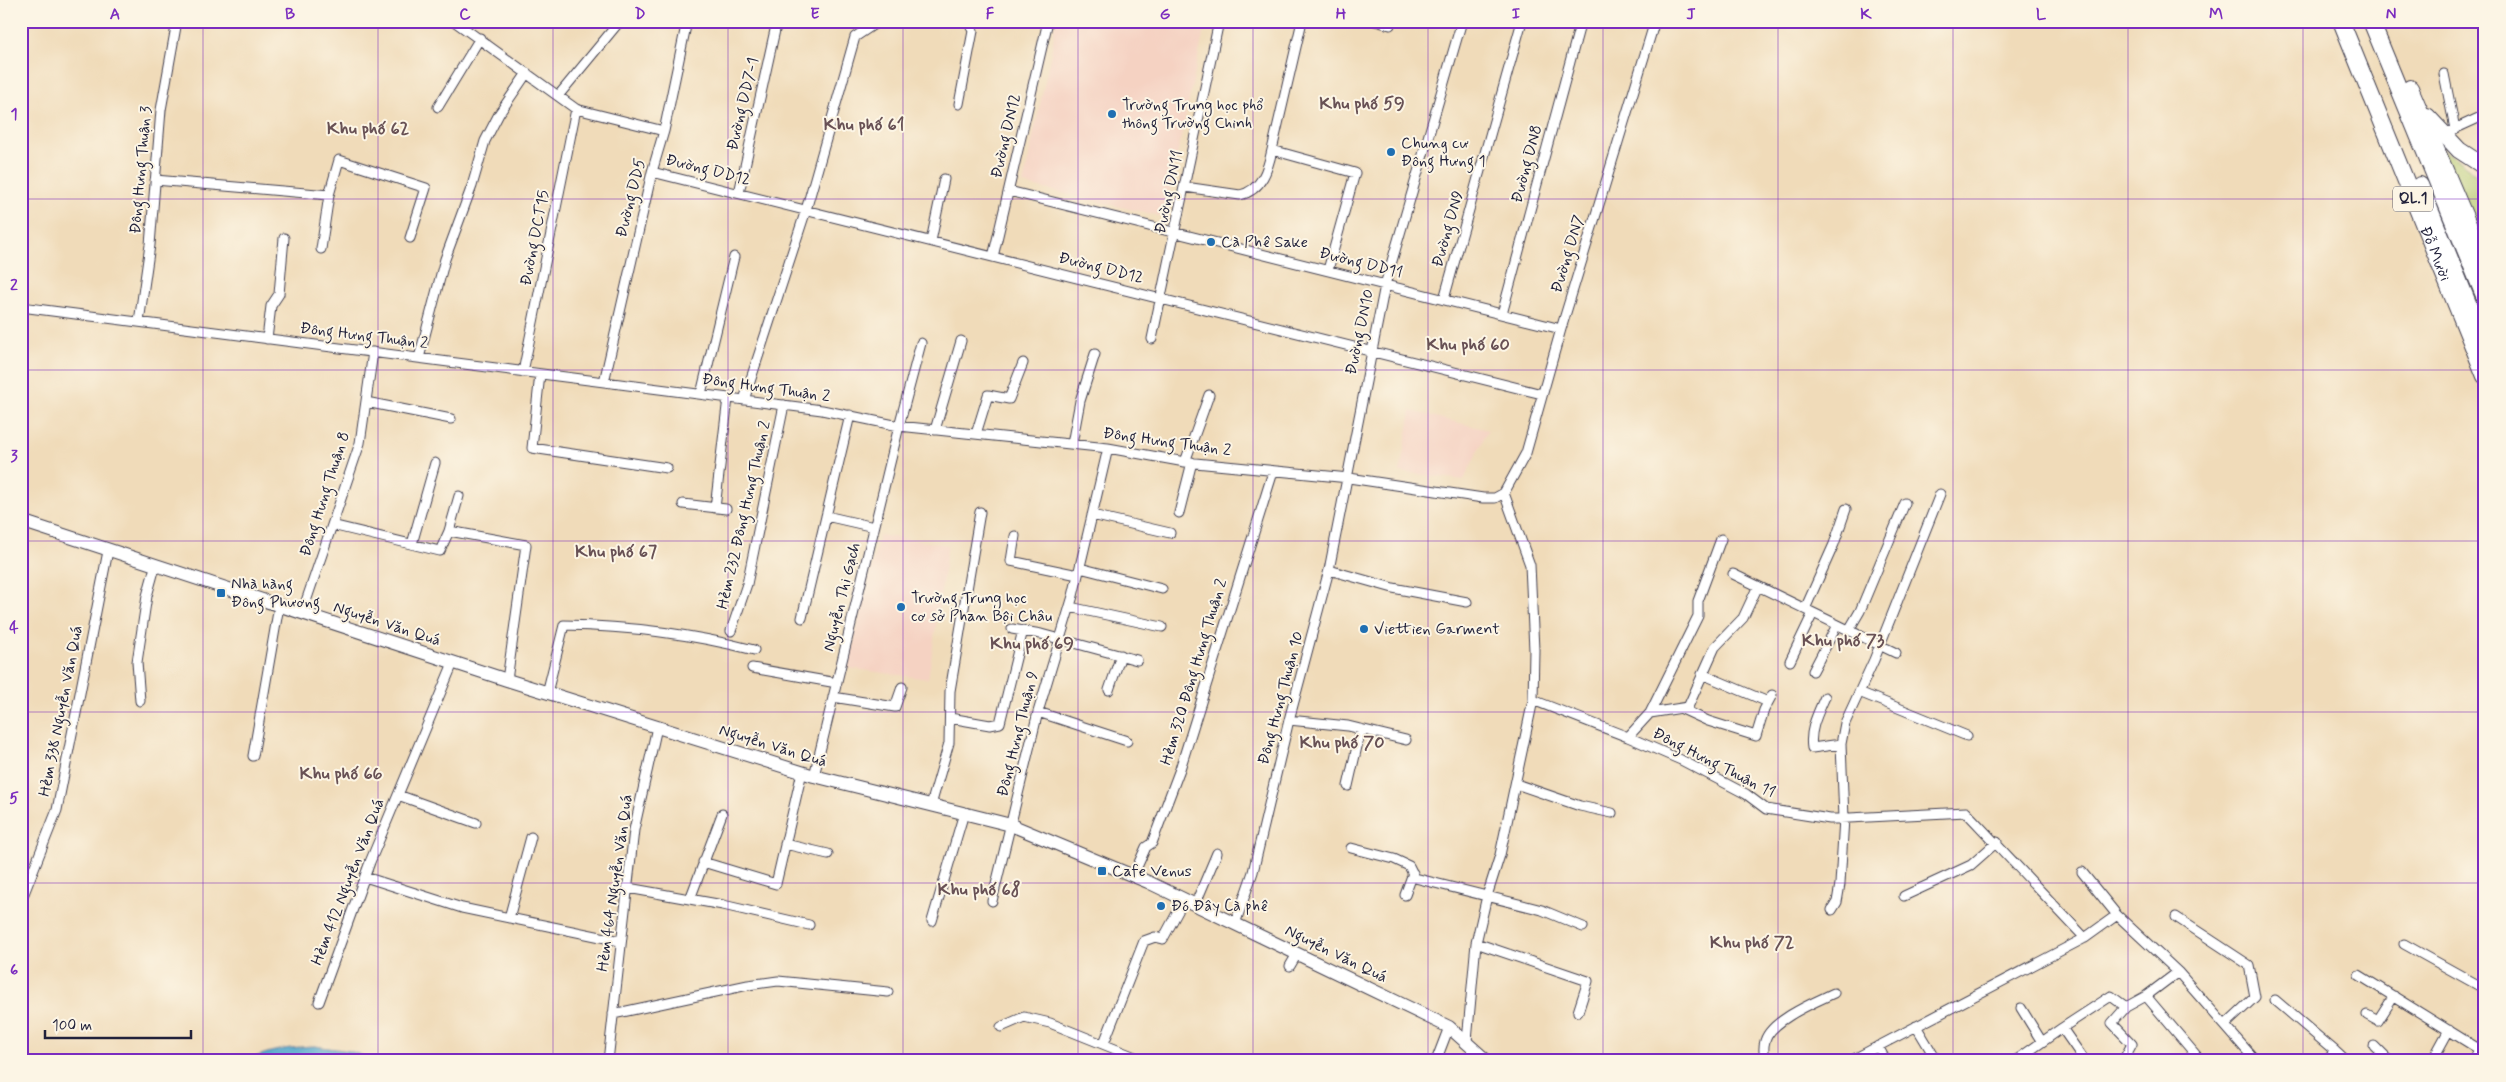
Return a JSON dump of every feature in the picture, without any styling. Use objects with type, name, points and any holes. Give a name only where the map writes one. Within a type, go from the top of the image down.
[{"type":"highway","name":"Đỗ Mười","points":[[2341,21],[2485,376]]},
{"type":"highway","name":"Đỗ Mười","points":[[2353,21],[2485,344]]},
{"type":"highway","name":"Đỗ Mười","points":[[2371,21],[2485,298]]},
{"type":"highway","name":"QL.1","points":[[2383,21],[2485,264]]},
{"type":"highway","points":[[2390,69],[2415,101],[2449,132],[2459,150],[2485,168]]},
{"type":"highway","points":[[2415,101],[2418,138]]},
{"type":"main road","name":"Nguyễn Văn Quá","points":[[21,522],[453,663],[814,776],[1010,825],[1190,902],[1449,1027],[1467,1041],[1487,1061]]},
{"type":"street","name":"Đông Hưng Thuận 3","points":[[139,322],[150,245],[165,81],[177,21]]},
{"type":"street","points":[[454,21],[576,109],[664,131]]},
{"type":"street","points":[[558,96],[620,21]]},
{"type":"street","name":"Đường DD5","points":[[604,382],[652,172],[664,131],[687,21]]},
{"type":"street","name":"Đường DD7-1","points":[[739,193],[777,21]]},
{"type":"street","points":[[744,400],[806,210],[855,37],[879,21]]},
{"type":"street","points":[[959,104],[973,31],[968,21]]},
{"type":"street","name":"Đường DN12","points":[[993,257],[1048,21]]},
{"type":"street","name":"Đường DN11","points":[[1152,339],[1219,21]]},
{"type":"street","points":[[1185,188],[1240,195],[1246,194],[1262,179],[1272,150],[1302,21]]},
{"type":"street","points":[[1375,21],[1390,25],[1391,21]]},
{"type":"street","name":"Đường DN10","points":[[1349,478],[1385,285],[1462,21]]},
{"type":"street","name":"Đường DN9","points":[[1444,300],[1522,21]]},
{"type":"street","name":"Đường DN8","points":[[1502,314],[1581,21]]},
{"type":"street","name":"Đường DN7","points":[[1504,492],[1526,453],[1561,329],[1655,21]]},
{"type":"street","points":[[438,107],[480,38]]},
{"type":"street","points":[[419,358],[445,259],[472,186],[484,140],[527,73]]},
{"type":"street","points":[[2444,74],[2449,132],[2485,115]]},
{"type":"street","name":"Đường DCT15","points":[[523,372],[576,109]]},
{"type":"street","points":[[1272,150],[1355,173],[1328,270]]},
{"type":"street","points":[[321,249],[330,195],[339,160],[426,188],[410,238]]},
{"type":"street","name":"Đường DD12","points":[[652,172],[1542,394]]},
{"type":"street","points":[[155,180],[330,195]]},
{"type":"street","points":[[931,241],[944,180]]},
{"type":"street","name":"Đường DD11","points":[[1009,190],[1561,329]]},
{"type":"street","points":[[267,339],[271,306],[279,294],[284,238]]},
{"type":"street","points":[[701,394],[734,257]]},
{"type":"street","name":"Đông Hưng Thuận 2","points":[[21,307],[784,405],[850,415],[899,426],[1108,448],[1188,462],[1273,472],[1349,478],[1483,498],[1495,498],[1504,492]]},
{"type":"street","points":[[935,430],[961,341]]},
{"type":"street","name":"Nguyễn Thị Gạch","points":[[814,776],[921,343]]},
{"type":"street","name":"Đông Hưng Thuận 8","points":[[302,613],[360,443],[373,352]]},
{"type":"street","points":[[1072,444],[1080,401],[1095,354]]},
{"type":"street","points":[[976,434],[988,395],[1009,399],[1023,363]]},
{"type":"street","points":[[540,374],[532,448],[667,468]]},
{"type":"street","points":[[1180,513],[1188,462],[1209,395]]},
{"type":"street","points":[[715,508],[728,398]]},
{"type":"street","points":[[366,402],[451,419]]},
{"type":"street","name":"Hẻm 232 Đông Hưng Thuận 2","points":[[732,631],[747,584],[784,405]]},
{"type":"street","points":[[802,618],[850,415]]},
{"type":"street","name":"Đông Hưng Thuận 9","points":[[992,901],[1038,712],[1070,607],[1108,448]]},
{"type":"street","points":[[412,544],[435,463]]},
{"type":"street","name":"Hẻm 320 Đông Hưng Thuận 2","points":[[1132,876],[1146,847],[1152,843],[1180,769],[1273,472]]},
{"type":"street","name":"Đông Hưng Thuận 10","points":[[1235,924],[1253,872],[1289,720],[1329,570],[1349,478]]},
{"type":"street","points":[[1467,1041],[1476,943],[1487,896],[1500,855],[1533,700],[1534,650],[1530,565],[1504,492]]},
{"type":"street","points":[[1832,910],[1840,884],[1844,818],[1841,744],[1845,723],[1874,660],[1940,494]]},
{"type":"street","points":[[332,525],[440,551],[449,531],[460,496]]},
{"type":"street","points":[[1848,630],[1860,611],[1905,503]]},
{"type":"street","points":[[683,504],[726,509]]},
{"type":"street","points":[[1790,661],[1846,509]]},
{"type":"street","points":[[931,805],[949,743],[950,691],[980,512]]},
{"type":"street","points":[[1092,515],[1170,533]]},
{"type":"street","points":[[826,516],[874,527]]},
{"type":"street","points":[[449,531],[526,545],[507,680]]},
{"type":"street","points":[[1015,536],[1011,560],[1079,571],[1162,590]]},
{"type":"street","points":[[1628,737],[1650,713],[1698,616],[1698,601],[1721,540]]},
{"type":"street","name":"Hẻm 338 Nguyễn Văn Quá","points":[[21,901],[57,810],[108,551]]},
{"type":"street","points":[[140,701],[137,662],[147,596],[155,567]]},
{"type":"street","points":[[1329,570],[1393,588],[1467,602]]},
{"type":"street","points":[[1732,574],[1896,653]]},
{"type":"street","points":[[1650,713],[1682,710],[1688,707],[1715,647],[1743,618],[1758,586]]},
{"type":"street","points":[[253,756],[279,606]]},
{"type":"street","points":[[1070,607],[1162,627]]},
{"type":"street","points":[[1813,671],[1837,624]]},
{"type":"street","points":[[547,693],[564,625],[608,626],[681,634],[754,650]]},
{"type":"street","points":[[1012,629],[1059,638],[1137,660]]},
{"type":"street","points":[[950,718],[990,724],[1000,723],[1022,630]]},
{"type":"street","points":[[1109,690],[1121,655]]},
{"type":"street","name":"Hẻm 412 Nguyễn Văn Quá","points":[[319,1002],[365,877],[453,663]]},
{"type":"street","points":[[752,668],[837,683]]},
{"type":"street","points":[[1682,710],[1708,721],[1756,736],[1770,698],[1702,674]]},
{"type":"street","points":[[833,696],[895,706],[902,687]]},
{"type":"street","points":[[1859,692],[1967,736]]},
{"type":"street","points":[[1825,697],[1815,722],[1811,740],[1812,748],[1841,744]]},
{"type":"street","name":"Đông Hưng Thuận 11","points":[[1533,700],[1681,760],[1746,794],[1766,809],[1811,816],[1844,818],[1966,812],[1997,842],[2085,938]]},
{"type":"street","points":[[1038,712],[1127,741]]},
{"type":"street","points":[[1289,720],[1361,729],[1406,740]]},
{"type":"street","name":"Hẻm 464 Nguyễn Văn Quá","points":[[608,1061],[634,830],[658,727]]},
{"type":"street","points":[[1348,786],[1361,729]]},
{"type":"street","points":[[703,862],[776,884],[802,772]]},
{"type":"street","points":[[1516,784],[1580,806],[1612,813]]},
{"type":"street","points":[[398,795],[476,823]]},
{"type":"street","points":[[932,922],[964,813]]},
{"type":"street","points":[[690,899],[722,814]]},
{"type":"street","points":[[509,918],[530,837]]},
{"type":"street","points":[[1904,896],[1971,864],[1997,842]]},
{"type":"street","points":[[785,844],[828,854]]},
{"type":"street","points":[[1351,848],[1394,858],[1409,866],[1415,878],[1542,910],[1583,927]]},
{"type":"street","points":[[1104,1043],[1144,941],[1155,937],[1163,938],[1190,902],[1217,853]]},
{"type":"street","points":[[2082,872],[2117,915],[2178,972],[2256,1061]]},
{"type":"street","points":[[1405,894],[1412,873]]},
{"type":"street","points":[[365,877],[462,908],[620,941]]},
{"type":"street","points":[[628,888],[690,899],[810,925]]},
{"type":"street","points":[[1850,1061],[2085,938],[2117,915]]},
{"type":"street","points":[[2176,917],[2249,965],[2255,998],[2225,1025]]},
{"type":"street","points":[[1476,943],[1588,981],[1578,1012]]},
{"type":"street","points":[[2404,944],[2485,989]]},
{"type":"street","points":[[1290,966],[1297,954]]},
{"type":"street","points":[[2123,1060],[2132,1044],[2112,1023],[2126,1007],[2146,996],[2178,972]]},
{"type":"street","points":[[2359,975],[2449,1030],[2481,1053]]},
{"type":"street","points":[[613,1014],[748,985],[778,981],[888,992]]},
{"type":"street","points":[[1765,1061],[1764,1041],[1771,1032],[1793,1012],[1834,993]]},
{"type":"street","points":[[2015,1061],[2111,996],[2126,1007]]},
{"type":"street","points":[[2146,996],[2200,1061]]},
{"type":"street","points":[[2367,1015],[2378,1021],[2394,996]]},
{"type":"street","points":[[2275,1000],[2346,1061]]},
{"type":"street","points":[[2021,1008],[2042,1042]]},
{"type":"street","points":[[1001,1026],[1024,1017],[1050,1023],[1146,1061]]},
{"type":"street","points":[[1916,1026],[1937,1061]]},
{"type":"street","points":[[1436,1061],[1449,1027]]},
{"type":"street","points":[[2062,1028],[2085,1061]]},
{"type":"street","points":[[2432,1061],[2449,1030]]},
{"type":"street","points":[[1878,1046],[1886,1061]]},
{"type":"street","points":[[2374,1046],[2389,1061]]},
{"type":"street","points":[[2327,1061],[2335,1051]]},
{"type":"shaded area","name":"Trường Trung học phổ thông Trường Chinh","points":[[1055,21],[1206,21],[1164,217],[1023,184],[1053,43]]},
{"type":"shaded area","points":[[1411,411],[1488,430],[1464,480],[1400,472]]},
{"type":"shaded area","name":"Trường Trung học cơ sở Phan Bội Châu","points":[[879,535],[948,545],[928,679],[848,668]]},
{"type":"green space","points":[[2440,147],[2485,181],[2485,254]]},
{"type":"water","points":[[315,1046],[350,1051],[378,1061],[247,1061],[263,1054],[280,1050]]},
{"type":"place","name":"Trường Trung học phổ thông Trường Chinh","points":[[1112,114]]},
{"type":"place","name":"Chung cư Đông Hưng 1","points":[[1391,152]]},
{"type":"place","name":"Cà Phê Sake","points":[[1211,242]]},
{"type":"place","name":"Nhà hàng Đông Phương","points":[[221,593]]},
{"type":"place","name":"Trường Trung học cơ sở Phan Bội Châu","points":[[901,607]]},
{"type":"place","name":"Viettien Garment","points":[[1364,629]]},
{"type":"place","name":"Cafe Venus","points":[[1102,871]]},
{"type":"place","name":"Đó Đây Cà phê","points":[[1161,906]]},
{"type":"district","name":"Khu phố 59","points":[[1362,104]]},
{"type":"district","name":"Khu phố 61","points":[[864,125]]},
{"type":"district","name":"Khu phố 62","points":[[368,129]]},
{"type":"district","name":"Khu phố 60","points":[[1468,345]]},
{"type":"district","name":"Khu phố 67","points":[[616,552]]},
{"type":"district","name":"Khu phố 73","points":[[1843,641]]},
{"type":"district","name":"Khu phố 69","points":[[1032,644]]},
{"type":"district","name":"Khu phố 70","points":[[1342,743]]},
{"type":"district","name":"Khu phố 66","points":[[341,774]]},
{"type":"district","name":"Khu phố 68","points":[[979,890]]},
{"type":"district","name":"Khu phố 72","points":[[1752,943]]}]
